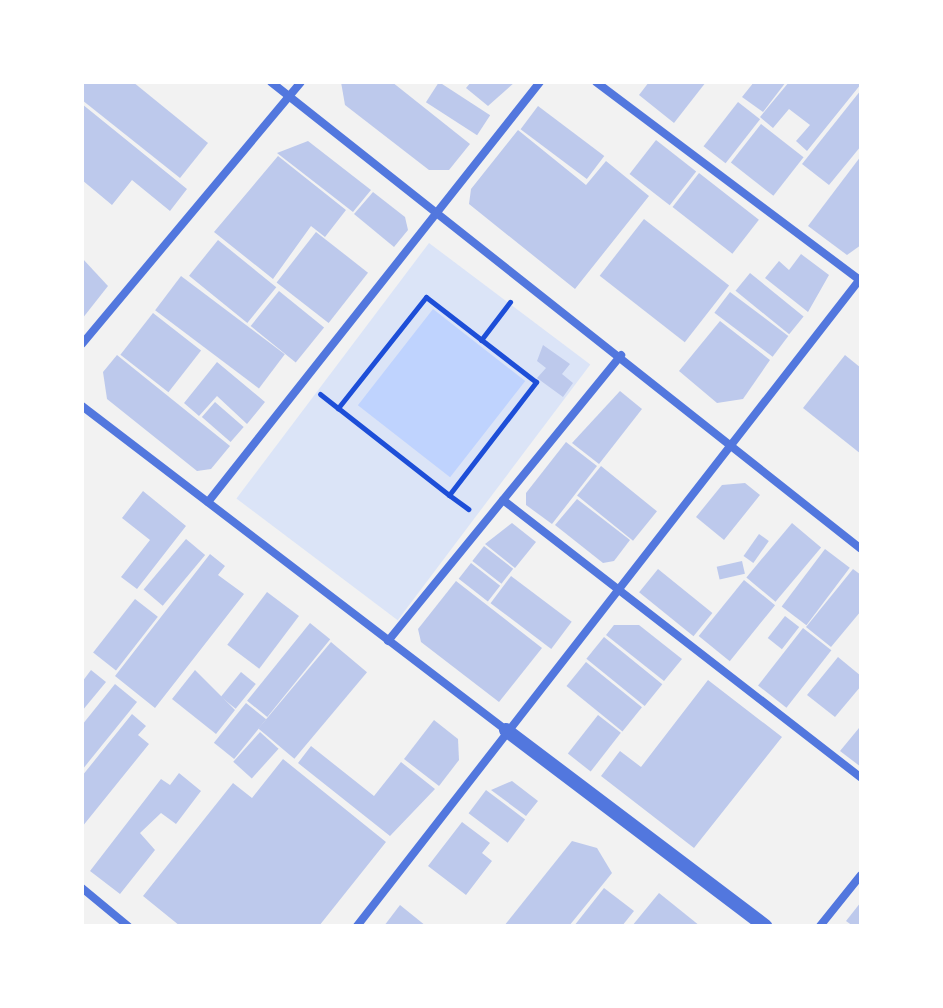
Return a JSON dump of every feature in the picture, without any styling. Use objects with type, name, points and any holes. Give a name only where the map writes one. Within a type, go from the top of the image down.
[{"type":"street","points":[[271,82],[621,355],[861,549]]},
{"type":"street","points":[[82,344],[301,82]]},
{"type":"street","points":[[208,502],[434,208],[540,82]]},
{"type":"street","points":[[357,926],[506,730],[861,280],[596,82]]},
{"type":"street","points":[[388,641],[621,355]]},
{"type":"street","points":[[82,406],[765,926]]},
{"type":"street","points":[[503,500],[861,778]]},
{"type":"street","points":[[820,926],[861,875]]},
{"type":"street","points":[[82,888],[128,926]]},
{"type":"path","points":[[481,340],[525,282]]},
{"type":"path","points":[[426,297],[481,340],[536,382],[449,495],[338,408],[426,297]]},
{"type":"shaded area","points":[[429,243],[590,365],[398,620],[236,499]]},
{"type":"water","points":[[433,309],[525,381],[450,477],[358,405]]},
{"type":"building","points":[[82,82],[133,82],[208,143],[180,178],[82,100]]},
{"type":"building","points":[[341,82],[392,82],[470,144],[449,170],[429,170],[345,105]]},
{"type":"building","points":[[439,82],[490,115],[477,135],[426,102]]},
{"type":"building","points":[[471,82],[515,82],[488,106],[466,88]]},
{"type":"building","points":[[649,82],[706,82],[674,123],[639,95]]},
{"type":"building","points":[[754,82],[786,82],[763,112],[742,97]]},
{"type":"building","points":[[789,82],[861,84],[807,151],[796,141],[810,125],[789,109],[773,128],[760,117]]},
{"type":"building","points":[[861,90],[861,146],[829,185],[802,164]]},
{"type":"building","points":[[738,102],[760,119],[726,163],[704,146]]},
{"type":"building","points":[[82,104],[187,189],[170,211],[132,180],[112,205],[82,180]]},
{"type":"building","points":[[538,106],[604,156],[587,179],[521,129]]},
{"type":"building","points":[[761,124],[804,157],[773,196],[731,163]]},
{"type":"building","points":[[518,130],[586,185],[606,161],[649,196],[575,289],[469,204],[471,189]]},
{"type":"building","points":[[656,140],[696,171],[670,205],[630,174]]},
{"type":"building","points":[[308,141],[371,190],[353,212],[277,153]]},
{"type":"building","points":[[278,156],[346,210],[325,237],[311,226],[273,279],[214,232]]},
{"type":"building","points":[[861,156],[861,245],[847,255],[808,226]]},
{"type":"building","points":[[699,173],[759,220],[732,254],[673,207]]},
{"type":"building","points":[[373,192],[405,217],[408,230],[394,247],[354,214]]},
{"type":"building","points":[[644,219],[729,285],[685,342],[600,276]]},
{"type":"building","points":[[316,232],[368,273],[329,323],[277,282]]},
{"type":"building","points":[[218,240],[276,287],[247,323],[189,276]]},
{"type":"building","points":[[801,254],[829,275],[808,312],[765,278],[779,261],[789,270]]},
{"type":"building","points":[[82,258],[108,286],[82,319]]},
{"type":"building","points":[[750,273],[804,316],[789,334],[736,291]]},
{"type":"building","points":[[181,276],[285,354],[259,389],[155,310]]},
{"type":"building","points":[[279,291],[324,328],[296,362],[251,326]]},
{"type":"building","points":[[730,292],[788,336],[773,357],[714,313]]},
{"type":"building","points":[[153,313],[201,351],[168,392],[120,355]]},
{"type":"building","points":[[720,321],[770,360],[743,399],[717,403],[679,371]]},
{"type":"building","points":[[543,345],[570,364],[562,374],[573,383],[563,397],[537,378],[546,368],[537,361]]},
{"type":"building","points":[[117,355],[230,446],[211,469],[197,471],[107,399],[103,372]]},
{"type":"building","points":[[845,355],[861,368],[861,454],[803,408]]},
{"type":"building","points":[[217,362],[265,402],[247,424],[217,396],[199,416],[184,403]]},
{"type":"building","points":[[620,391],[642,409],[599,464],[572,443]]},
{"type":"building","points":[[215,402],[244,427],[231,442],[202,417]]},
{"type":"building","points":[[566,442],[597,466],[552,524],[526,505],[526,493]]},
{"type":"building","points":[[601,466],[657,511],[633,541],[577,496]]},
{"type":"building","points":[[745,483],[760,495],[724,540],[696,517],[722,485]]},
{"type":"building","points":[[143,491],[186,526],[137,589],[121,577],[150,540],[122,518]]},
{"type":"building","points":[[577,499],[630,540],[614,561],[603,563],[555,525]]},
{"type":"building","points":[[512,523],[536,542],[515,568],[485,544]]},
{"type":"building","points":[[792,523],[821,547],[775,602],[746,577]]},
{"type":"building","points":[[759,534],[769,541],[753,563],[744,556]]},
{"type":"building","points":[[186,539],[205,555],[163,606],[144,590]]},
{"type":"building","points":[[484,546],[513,569],[501,584],[472,561]]},
{"type":"building","points":[[825,549],[850,568],[806,625],[782,607]]},
{"type":"building","points":[[210,554],[225,566],[218,575],[244,594],[155,708],[115,676]]},
{"type":"building","points":[[742,561],[745,574],[720,580],[717,567]]},
{"type":"building","points":[[471,563],[500,586],[488,602],[459,579]]},
{"type":"building","points":[[658,569],[712,613],[694,636],[639,592]]},
{"type":"building","points":[[853,569],[861,575],[861,611],[831,647],[806,627]]},
{"type":"building","points":[[511,576],[572,622],[551,649],[491,603]]},
{"type":"building","points":[[744,580],[775,605],[730,661],[699,636]]},
{"type":"building","points":[[456,581],[542,648],[499,702],[421,642],[418,629]]},
{"type":"building","points":[[267,592],[299,616],[259,669],[227,645]]},
{"type":"building","points":[[135,599],[158,617],[116,670],[93,653]]},
{"type":"building","points":[[785,616],[799,627],[782,649],[768,638]]},
{"type":"building","points":[[310,623],[330,639],[267,717],[247,701]]},
{"type":"building","points":[[614,625],[639,625],[682,659],[664,681],[606,635]]},
{"type":"building","points":[[803,628],[831,650],[786,708],[758,686]]},
{"type":"building","points":[[604,637],[662,684],[645,706],[586,659]]},
{"type":"building","points":[[331,642],[367,672],[294,759],[258,729]]},
{"type":"building","points":[[838,657],[861,676],[861,686],[835,717],[807,695]]},
{"type":"building","points":[[586,662],[642,707],[622,731],[566,686]]},
{"type":"building","points":[[91,670],[106,682],[82,711],[82,682]]},
{"type":"building","points":[[195,670],[235,710],[216,734],[172,699]]},
{"type":"building","points":[[241,672],[256,684],[236,709],[221,697]]},
{"type":"building","points":[[708,680],[782,737],[694,848],[601,776],[620,751],[641,767]]},
{"type":"building","points":[[115,684],[137,702],[82,770],[82,725]]},
{"type":"building","points":[[246,703],[266,719],[234,759],[214,743]]},
{"type":"building","points":[[132,714],[146,726],[138,735],[149,744],[82,827],[82,776]]},
{"type":"building","points":[[598,715],[621,733],[591,771],[568,754]]},
{"type":"building","points":[[434,720],[458,739],[459,760],[439,786],[404,759]]},
{"type":"building","points":[[859,728],[861,730],[861,767],[840,751]]},
{"type":"building","points":[[260,732],[279,749],[252,778],[233,762]]},
{"type":"building","points":[[311,746],[374,796],[401,762],[435,789],[390,836],[298,763]]},
{"type":"building","points":[[283,759],[386,842],[319,926],[180,926],[143,896],[233,783],[252,798]]},
{"type":"building","points":[[179,773],[201,791],[176,824],[161,813],[140,833],[155,850],[120,894],[90,871],[161,779],[170,785]]},
{"type":"building","points":[[512,781],[538,801],[526,816],[491,790]]},
{"type":"building","points":[[486,790],[525,819],[508,843],[469,813]]},
{"type":"building","points":[[462,822],[490,843],[482,853],[492,861],[466,895],[428,866]]},
{"type":"building","points":[[572,841],[597,848],[612,873],[569,926],[504,926]]},
{"type":"building","points":[[604,888],[634,911],[622,926],[574,926]]},
{"type":"building","points":[[659,893],[700,926],[632,926]]},
{"type":"building","points":[[861,902],[861,926],[853,926],[846,921]]},
{"type":"building","points":[[400,905],[426,926],[384,926]]}]
